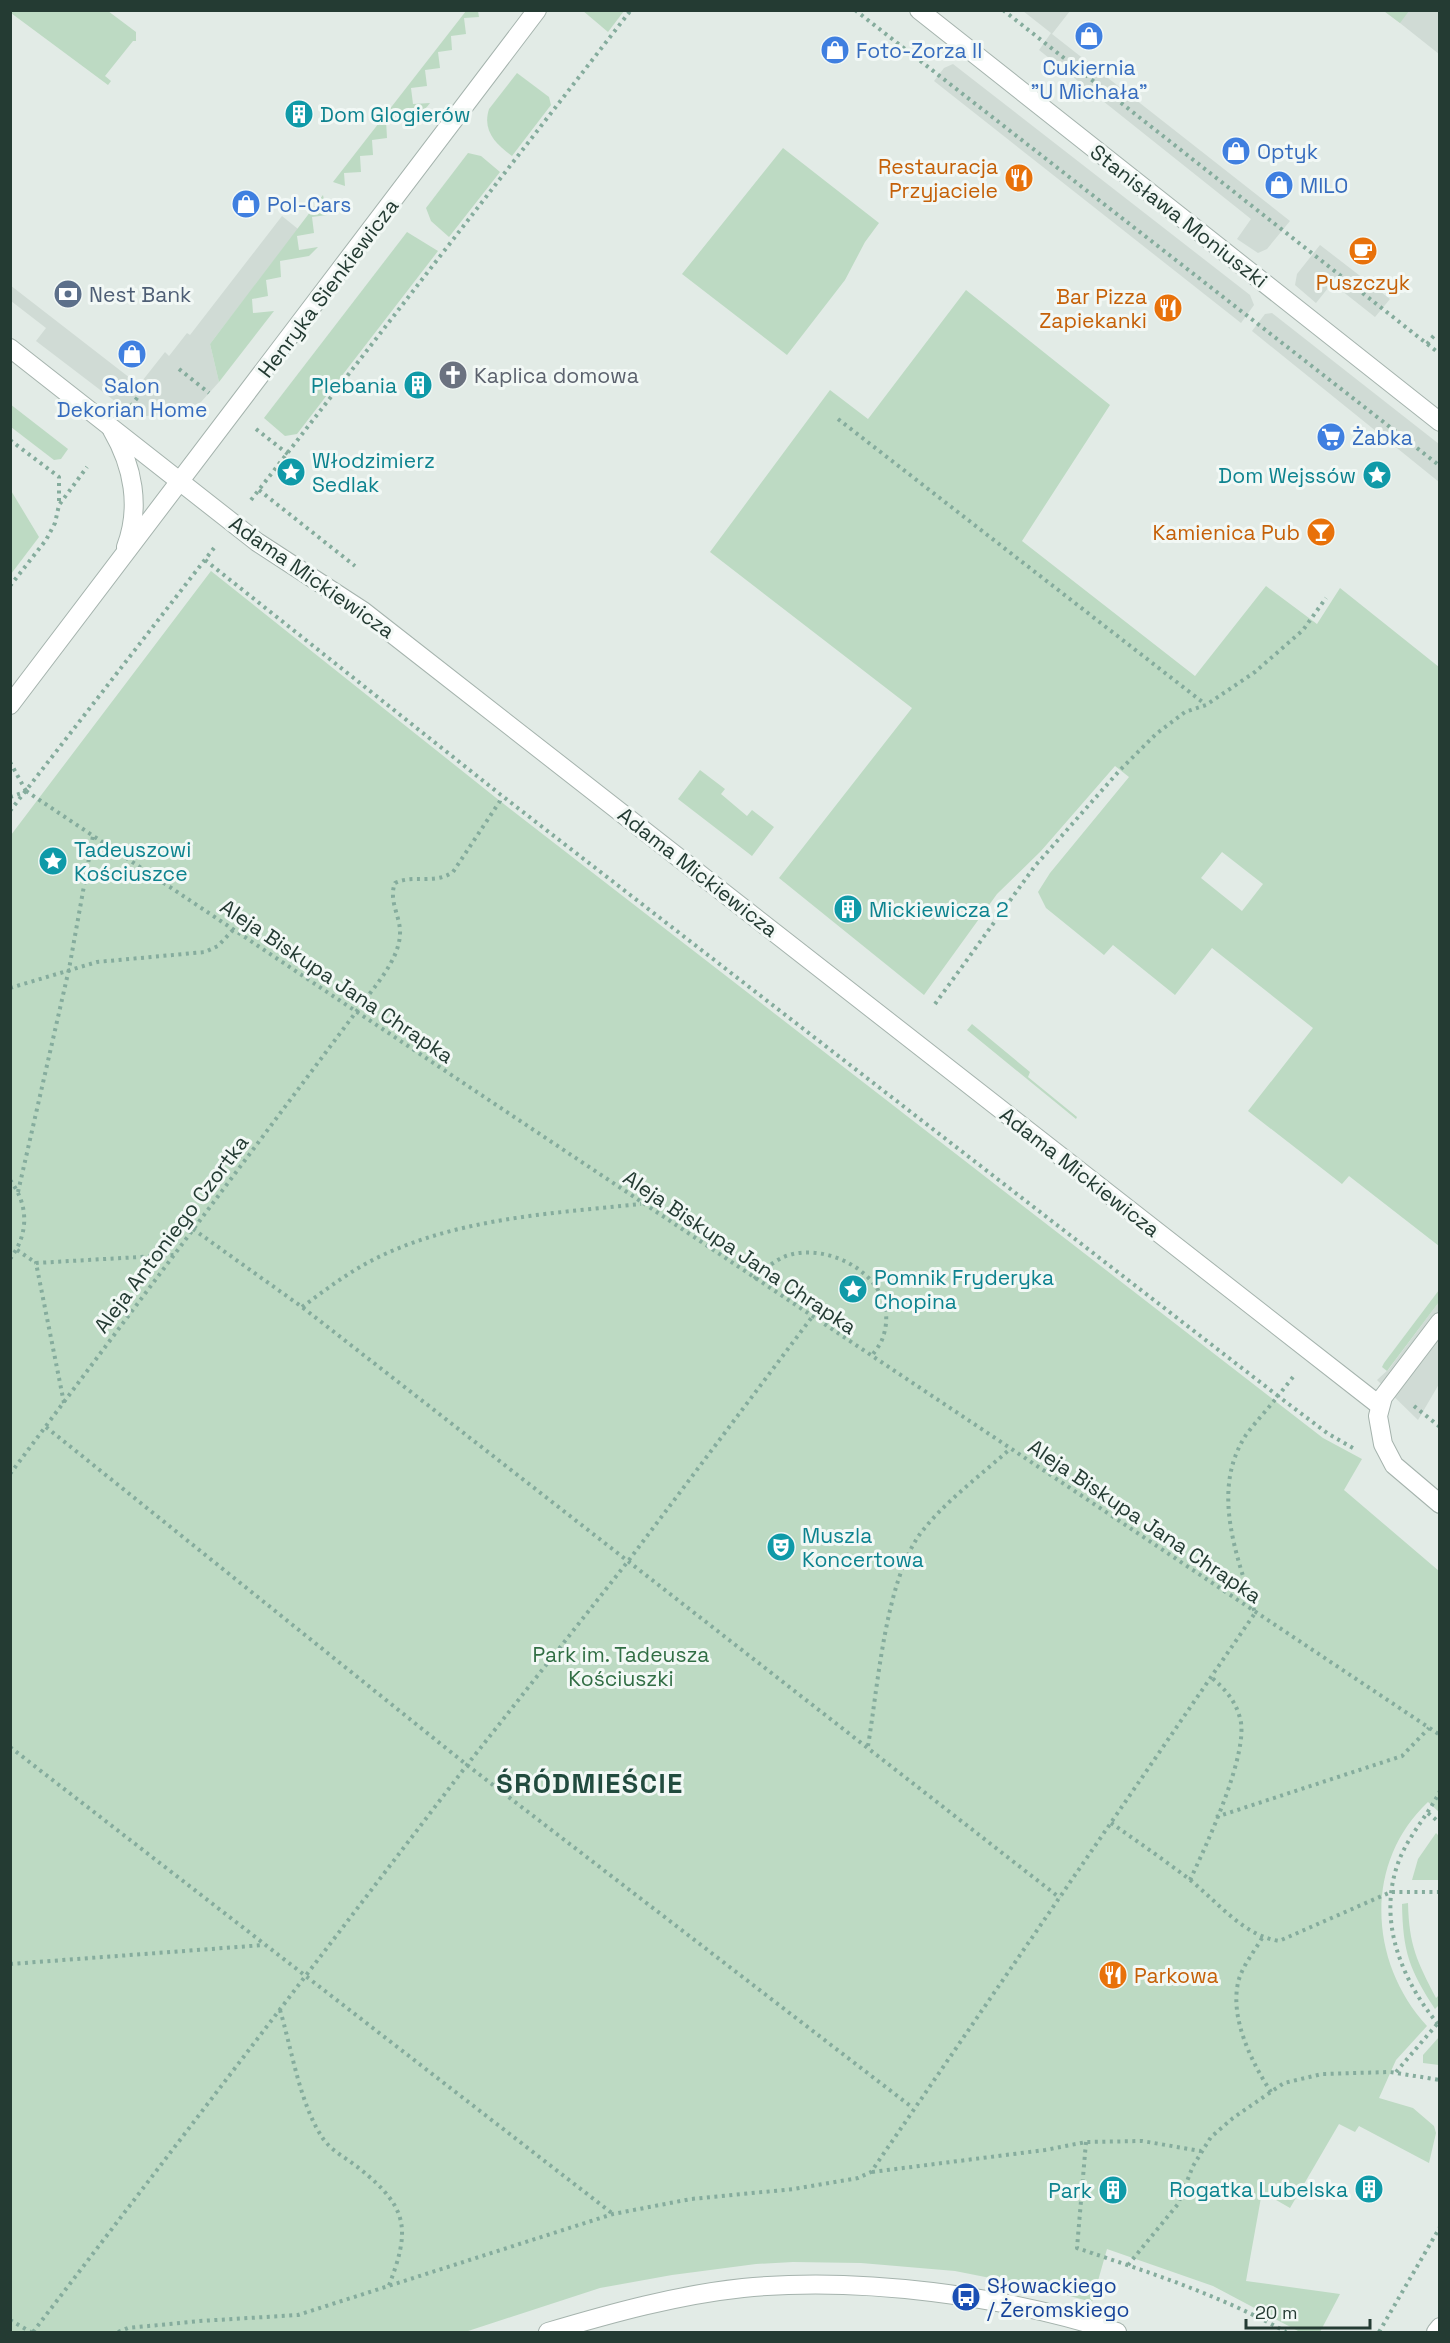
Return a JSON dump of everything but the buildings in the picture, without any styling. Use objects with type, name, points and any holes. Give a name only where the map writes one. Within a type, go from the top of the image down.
[{"type":"street","name":"Henryka Sienkiewicza","points":[[10,705],[182,482],[537,10]]},
{"type":"street","name":"Stanisława Moniuszki","points":[[918,10],[1440,422]]},
{"type":"street","name":"Adama Mickiewicza","points":[[10,348],[283,561],[363,611],[1379,1405]]},
{"type":"street","name":"Henryka Sienkiewicza","points":[[109,424],[122,446],[135,497],[133,526],[118,565]]},
{"type":"street","points":[[1440,1322],[1390,1386],[1379,1405],[1378,1425],[1388,1456],[1395,1465],[1440,1504]]},
{"type":"street","points":[[548,2332],[670,2299],[744,2288],[812,2286],[902,2290],[966,2297],[1062,2317],[1117,2332]]},
{"type":"street","points":[[1436,2332],[1440,2327]]},
{"type":"path","points":[[250,501],[632,10]]},
{"type":"path","points":[[855,10],[1440,466]]},
{"type":"path","points":[[1003,10],[1440,354]]},
{"type":"path","points":[[1427,344],[1436,333]]},
{"type":"path","points":[[179,369],[210,393]]},
{"type":"path","points":[[129,409],[140,394]]},
{"type":"path","points":[[838,419],[1206,705]]},
{"type":"path","points":[[256,429],[288,454]]},
{"type":"path","points":[[10,440],[59,477],[59,505],[55,523],[46,540],[10,586]]},
{"type":"path","points":[[59,505],[87,467]]},
{"type":"path","points":[[10,811],[215,546]]},
{"type":"path","points":[[205,560],[501,795],[1278,1396],[1327,1433],[1361,1453],[1388,1456]]},
{"type":"path","points":[[935,1004],[1035,866],[1120,770],[1156,734],[1185,712],[1206,705],[1255,672],[1303,630],[1326,598]]},
{"type":"path","points":[[10,762],[26,791]]},
{"type":"path","points":[[10,797],[26,791]]},
{"type":"path","name":"Aleja Biskupa Jana Chrapka","points":[[26,791],[1440,1735]]},
{"type":"path","name":"Aleja Antoniego Czortka","points":[[10,1474],[356,1012],[394,956],[400,933],[392,892],[395,883],[403,879],[444,879],[453,872],[500,801],[501,795]]},
{"type":"path","points":[[18,1192],[69,969],[93,836]]},
{"type":"path","points":[[10,987],[69,969],[135,957],[205,952],[219,946],[233,930]]},
{"type":"path","points":[[10,1180],[18,1192],[25,1221],[21,1243],[10,1259]]},
{"type":"path","points":[[302,1307],[346,1275],[383,1255],[452,1231],[540,1214],[642,1204]]},
{"type":"path","points":[[193,1229],[302,1307],[1060,1898]]},
{"type":"path","points":[[16,1250],[36,1263],[174,1255]]},
{"type":"path","points":[[754,1279],[770,1264],[792,1254],[816,1253],[837,1258],[856,1267],[874,1281],[883,1298],[887,1321],[883,1339],[871,1357]]},
{"type":"path","points":[[36,1263],[64,1404]]},
{"type":"path","points":[[10,2320],[32,2332],[467,1765],[629,1560],[812,1317]]},
{"type":"path","points":[[871,2172],[1255,1613],[1233,1545],[1229,1511],[1231,1469],[1246,1436],[1278,1396]]},
{"type":"path","points":[[46,1427],[467,1765],[914,2108]]},
{"type":"path","points":[[868,1747],[893,1602],[903,1569],[915,1544],[942,1510],[1010,1449]]},
{"type":"path","points":[[1190,1880],[1238,1757],[1241,1721],[1229,1693],[1211,1677]]},
{"type":"path","points":[[1216,1817],[1402,1756],[1429,1728]]},
{"type":"path","points":[[10,1747],[614,2214]]},
{"type":"path","points":[[1395,2073],[1439,2023],[1412,1990],[1394,1944],[1391,1892],[1399,1859],[1440,1791]]},
{"type":"path","points":[[1428,1813],[1440,1823]]},
{"type":"path","points":[[1111,1823],[1190,1880],[1229,1915],[1262,1938],[1279,1941],[1391,1892],[1440,1892]]},
{"type":"path","points":[[1262,1938],[1238,1983],[1238,2008],[1247,2052],[1271,2092]]},
{"type":"path","points":[[10,1964],[264,1945]]},
{"type":"path","points":[[280,2010],[309,2109],[325,2141],[390,2195],[399,2215],[401,2256],[387,2288]]},
{"type":"path","points":[[1128,2265],[1178,2204],[1201,2151],[1211,2137],[1233,2118],[1284,2083],[1322,2074],[1395,2073],[1440,2080]]},
{"type":"path","points":[[118,2332],[128,2328],[200,2320],[298,2315],[614,2214],[691,2199],[794,2189],[858,2178],[871,2172],[1045,2150],[1086,2142],[1142,2141],[1201,2151]]},
{"type":"path","points":[[1086,2142],[1077,2248],[1208,2294],[1248,2311],[1286,2332]]},
{"type":"path","points":[[1379,2332],[1440,2227]]},
{"type":"shaded area","points":[[1023,11],[1070,11],[1052,34],[1290,221],[1267,249],[1258,253],[1237,239],[1251,219],[1039,50],[1051,33]]},
{"type":"shaded area","points":[[1384,11],[1439,11],[1439,54],[1400,23]]},
{"type":"shaded area","points":[[953,64],[1250,295],[1254,305],[1241,323],[934,81],[944,68]]},
{"type":"shaded area","points":[[282,216],[298,229],[210,344],[219,382],[201,402],[172,415],[146,416],[116,402],[36,341],[46,328],[11,301],[10,285],[139,385],[165,352],[169,356],[187,333],[190,335]]},
{"type":"shaded area","points":[[1320,245],[1390,299],[1375,317],[1332,283],[1316,303],[1295,285],[1297,274]]},
{"type":"shaded area","points":[[1272,313],[1439,444],[1439,482],[1252,331],[1265,314]]},
{"type":"shaded area","points":[[1439,1302],[1439,1384],[1418,1420],[1377,1380],[1389,1369]]},
{"type":"green space","points":[[11,10],[108,11],[136,32],[136,41],[133,41],[105,76],[111,81],[108,85],[11,13]]},
{"type":"green space","points":[[582,10],[624,10],[624,11],[608,32]]},
{"type":"green space","points":[[466,11],[478,11],[479,17],[464,18],[466,34],[451,36],[452,50],[438,52],[440,68],[425,70],[427,86],[411,88],[413,104],[430,103],[416,116],[386,120],[387,138],[372,140],[373,155],[360,156],[361,172],[344,173],[345,186],[333,182]]},
{"type":"green space","points":[[1384,11],[1409,11],[1400,23]]},
{"type":"green space","points":[[517,73],[549,97],[551,105],[512,156],[492,136],[487,117],[489,109]]},
{"type":"green space","points":[[783,148],[879,223],[865,242],[845,280],[787,355],[682,274]]},
{"type":"green space","points":[[468,153],[481,156],[500,172],[449,237],[431,221],[426,208]]},
{"type":"green space","points":[[323,195],[327,215],[312,217],[314,233],[297,236],[299,250],[318,247],[309,256],[280,261],[281,277],[266,280],[268,296],[252,299],[253,313],[274,311],[219,382],[210,344]]},
{"type":"green space","points":[[407,232],[438,251],[297,434],[285,436],[264,418]]},
{"type":"green space","points":[[966,290],[1110,405],[1022,541],[1195,676],[1266,586],[1317,624],[1340,588],[1439,667],[1439,1246],[1349,1176],[1342,1184],[1248,1111],[1313,1028],[1212,948],[1175,995],[1113,945],[1104,955],[1046,908],[1038,892],[1050,873],[1129,777],[1115,766],[1041,851],[997,894],[924,995],[779,878],[912,708],[710,552],[830,390],[868,419]],"holes":[[[1222,852],[1263,884],[1242,911],[1201,878]]]},
{"type":"green space","points":[[10,404],[68,449],[61,459],[54,460],[11,427]]},
{"type":"green space","points":[[10,489],[39,537],[11,574],[10,574]]},
{"type":"green space","name":"Park im. Tadeusza Kościuszki","points":[[211,571],[500,801],[1323,1438],[1362,1459],[1344,1490],[1439,1571],[1439,1812],[1428,1802],[1407,1827],[1392,1854],[1384,1883],[1381,1913],[1385,1944],[1394,1973],[1408,2001],[1427,2026],[1396,2060],[1379,2098],[1413,2108],[1434,2126],[1436,2133],[1429,2163],[1359,2126],[1355,2132],[1339,2124],[1290,2208],[1262,2192],[1246,2281],[1340,2294],[1320,2332],[1300,2332],[1213,2286],[1107,2249],[1092,2302],[1036,2287],[955,2271],[861,2263],[793,2262],[756,2264],[672,2275],[600,2288],[465,2332],[11,2332],[11,835]]},
{"type":"green space","points":[[700,770],[725,789],[721,794],[747,816],[752,810],[774,827],[752,856],[678,799]]},
{"type":"green space","points":[[972,1024],[1030,1072],[1028,1077],[1077,1117],[1076,1119],[967,1030]]},
{"type":"green space","points":[[1439,1290],[1439,1302],[1387,1371],[1382,1367],[1384,1363]]},
{"type":"green space","points":[[1436,1833],[1439,1836],[1439,1880],[1412,1880],[1418,1859]]},
{"type":"green space","points":[[1408,1903],[1410,1931],[1415,1953],[1436,1998],[1439,1995],[1439,2005],[1435,2009],[1409,1960],[1404,1935],[1402,1904]]},
{"type":"green space","points":[[1439,2037],[1439,2065],[1423,2063],[1423,2055]]},
{"type":"place","name":"Cukiernia \"U Michała\"","points":[[1089,36]]},
{"type":"place","name":"Foto-Zorza II","points":[[835,50]]},
{"type":"place","name":"Dom Glogierów","points":[[299,114]]},
{"type":"place","name":"Optyk","points":[[1236,151]]},
{"type":"place","name":"Restauracja Przyjaciele","points":[[1019,178]]},
{"type":"place","name":"MILO","points":[[1279,185]]},
{"type":"place","name":"Pol-Cars","points":[[246,204]]},
{"type":"place","name":"Puszczyk","points":[[1363,251]]},
{"type":"place","name":"Nest Bank","points":[[68,294]]},
{"type":"place","name":"Bar Pizza Zapiekanki","points":[[1168,308]]},
{"type":"place","name":"Salon Dekorian Home","points":[[132,354]]},
{"type":"place","name":"Kaplica domowa","points":[[453,375]]},
{"type":"place","name":"Plebania","points":[[418,385]]},
{"type":"place","name":"Żabka","points":[[1331,437]]},
{"type":"place","name":"Włodzimierz Sedlak","points":[[291,472]]},
{"type":"place","name":"Dom Wejssów","points":[[1377,475]]},
{"type":"place","name":"Kamienica Pub","points":[[1321,532]]},
{"type":"place","name":"Tadeuszowi Kościuszce","points":[[53,861]]},
{"type":"place","name":"Mickiewicza 2","points":[[848,909]]},
{"type":"place","name":"Pomnik Fryderyka Chopina","points":[[853,1289]]},
{"type":"place","name":"Muszla Koncertowa","points":[[781,1547]]},
{"type":"place","name":"Parkowa","points":[[1113,1975]]},
{"type":"place","name":"Rogatka Lubelska","points":[[1369,2189]]},
{"type":"place","name":"Park","points":[[1113,2190]]},
{"type":"place","name":"Słowackiego / Żeromskiego","points":[[966,2297]]},
{"type":"district","name":"ŚRÓDMIEŚCIE","points":[[590,1783]]}]
